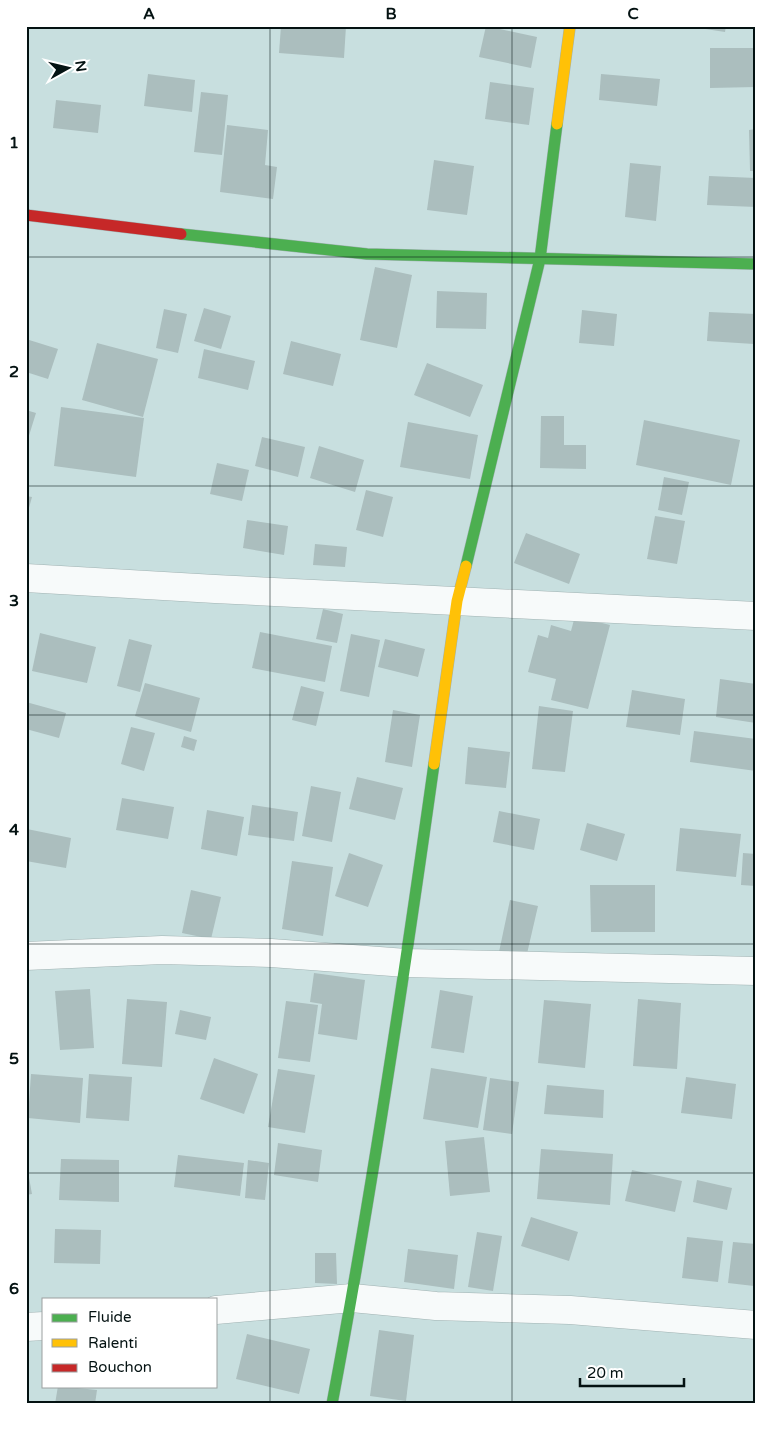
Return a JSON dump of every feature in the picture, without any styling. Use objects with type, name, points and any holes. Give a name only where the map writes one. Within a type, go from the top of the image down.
[{"type":"street","points":[[332,1404],[352,1298],[406,962],[457,601],[540,259],[570,26]]},
{"type":"street","points":[[26,215],[160,232],[367,254],[756,264]]},
{"type":"street","points":[[26,578],[756,616]]},
{"type":"street","points":[[26,956],[162,950],[271,953],[406,962],[756,971]]},
{"type":"street","points":[[218,1310],[352,1298],[436,1306],[570,1310],[756,1325]]},
{"type":"street","points":[[26,1328],[42,1326]]},
{"type":"building","points":[[281,26],[346,26],[344,58],[279,53]]},
{"type":"building","points":[[486,26],[537,37],[531,68],[479,57]]},
{"type":"building","points":[[686,26],[726,26],[725,32]]},
{"type":"building","points":[[710,48],[756,48],[756,87],[710,88]]},
{"type":"building","points":[[148,74],[195,80],[192,112],[144,106]]},
{"type":"building","points":[[601,74],[660,79],[657,106],[599,100]]},
{"type":"building","points":[[490,82],[534,88],[529,125],[485,119]]},
{"type":"building","points":[[201,92],[228,95],[222,155],[194,152]]},
{"type":"building","points":[[56,100],[101,105],[98,133],[53,128]]},
{"type":"building","points":[[227,125],[268,130],[265,165],[277,167],[273,199],[220,192]]},
{"type":"building","points":[[756,129],[756,171],[750,171],[749,130]]},
{"type":"building","points":[[434,160],[474,166],[467,215],[427,210]]},
{"type":"building","points":[[630,163],[661,166],[656,221],[625,217]]},
{"type":"building","points":[[709,176],[756,178],[756,207],[707,205]]},
{"type":"building","points":[[375,267],[412,275],[397,348],[360,340]]},
{"type":"building","points":[[437,291],[487,293],[486,329],[436,328]]},
{"type":"building","points":[[204,308],[231,316],[221,349],[194,341]]},
{"type":"building","points":[[164,309],[187,314],[178,353],[156,348]]},
{"type":"building","points":[[582,310],[617,314],[614,346],[579,343]]},
{"type":"building","points":[[709,312],[756,314],[754,344],[707,341]]},
{"type":"building","points":[[26,339],[58,349],[48,379],[26,372]]},
{"type":"building","points":[[291,341],[341,354],[333,386],[283,374]]},
{"type":"building","points":[[97,343],[158,359],[143,417],[82,400]]},
{"type":"building","points":[[204,349],[255,361],[248,390],[198,378]]},
{"type":"building","points":[[427,363],[483,385],[470,417],[414,395]]},
{"type":"building","points":[[61,407],[144,418],[136,477],[54,466]]},
{"type":"building","points":[[26,410],[36,413],[27,442],[26,442]]},
{"type":"building","points":[[541,416],[564,416],[564,445],[586,445],[586,469],[540,468]]},
{"type":"building","points":[[644,420],[740,440],[731,485],[636,465]]},
{"type":"building","points":[[408,422],[478,435],[470,479],[400,467]]},
{"type":"building","points":[[262,437],[305,447],[298,477],[255,466]]},
{"type":"building","points":[[319,446],[364,460],[355,492],[310,478]]},
{"type":"building","points":[[217,463],[249,470],[242,501],[210,494]]},
{"type":"building","points":[[664,477],[689,482],[682,515],[658,510]]},
{"type":"building","points":[[366,490],[393,497],[383,537],[356,530]]},
{"type":"building","points":[[26,496],[32,497],[27,515],[26,515]]},
{"type":"building","points":[[655,516],[685,521],[677,564],[647,559]]},
{"type":"building","points":[[247,520],[288,526],[284,555],[243,548]]},
{"type":"building","points":[[526,533],[580,554],[569,584],[514,563]]},
{"type":"building","points":[[315,544],[347,547],[345,567],[313,565]]},
{"type":"building","points":[[323,609],[343,614],[337,643],[316,639]]},
{"type":"building","points":[[575,616],[610,625],[588,709],[551,700],[556,679],[528,672],[538,635],[548,638],[551,625],[571,631]]},
{"type":"building","points":[[260,632],[332,646],[325,682],[252,668]]},
{"type":"building","points":[[40,633],[96,647],[87,683],[32,671]]},
{"type":"building","points":[[351,634],[380,640],[369,697],[340,691]]},
{"type":"building","points":[[129,639],[152,645],[140,692],[117,686]]},
{"type":"building","points":[[385,639],[425,649],[418,677],[378,667]]},
{"type":"building","points":[[720,679],[756,684],[756,723],[716,717]]},
{"type":"building","points":[[145,683],[200,698],[191,732],[135,716]]},
{"type":"building","points":[[301,686],[324,692],[316,726],[292,720]]},
{"type":"building","points":[[632,690],[685,699],[680,735],[626,727]]},
{"type":"building","points":[[26,702],[66,713],[59,738],[26,729]]},
{"type":"building","points":[[539,706],[573,711],[565,772],[532,769]]},
{"type":"building","points":[[393,710],[420,715],[412,767],[385,762]]},
{"type":"building","points":[[131,727],[155,733],[144,771],[121,764]]},
{"type":"building","points":[[694,731],[756,739],[756,771],[690,762]]},
{"type":"building","points":[[184,736],[197,740],[194,751],[181,747]]},
{"type":"building","points":[[468,747],[510,752],[506,788],[465,784]]},
{"type":"building","points":[[357,777],[403,788],[395,820],[349,809]]},
{"type":"building","points":[[311,786],[341,792],[332,842],[302,836]]},
{"type":"building","points":[[122,798],[174,807],[168,839],[116,830]]},
{"type":"building","points":[[252,805],[298,812],[294,841],[248,835]]},
{"type":"building","points":[[207,810],[244,817],[237,856],[201,849]]},
{"type":"building","points":[[499,811],[540,819],[534,850],[493,842]]},
{"type":"building","points":[[587,823],[625,834],[617,861],[580,850]]},
{"type":"building","points":[[680,828],[741,834],[736,877],[676,871]]},
{"type":"building","points":[[27,829],[71,838],[66,868],[26,861]]},
{"type":"building","points":[[349,853],[383,865],[368,907],[335,896]]},
{"type":"building","points":[[743,853],[756,854],[756,886],[741,885]]},
{"type":"building","points":[[292,861],[333,867],[323,936],[282,929]]},
{"type":"building","points":[[590,885],[655,885],[655,932],[591,932]]},
{"type":"building","points":[[191,890],[221,897],[211,939],[182,933]]},
{"type":"building","points":[[510,900],[538,906],[526,958],[499,952]]},
{"type":"building","points":[[314,973],[365,980],[357,1040],[318,1034],[322,1004],[310,1002]]},
{"type":"building","points":[[90,989],[94,1048],[60,1050],[55,991]]},
{"type":"building","points":[[440,990],[473,996],[464,1053],[431,1048]]},
{"type":"building","points":[[127,999],[167,1002],[162,1067],[122,1064]]},
{"type":"building","points":[[638,999],[681,1003],[677,1069],[633,1066]]},
{"type":"building","points":[[544,1000],[591,1004],[585,1068],[538,1063]]},
{"type":"building","points":[[286,1001],[318,1005],[310,1062],[278,1058]]},
{"type":"building","points":[[180,1010],[211,1017],[206,1040],[175,1034]]},
{"type":"building","points":[[214,1058],[258,1074],[244,1114],[200,1099]]},
{"type":"building","points":[[431,1068],[487,1077],[478,1128],[423,1119]]},
{"type":"building","points":[[278,1069],[315,1075],[305,1133],[268,1127]]},
{"type":"building","points":[[31,1074],[83,1078],[80,1123],[28,1118]]},
{"type":"building","points":[[89,1074],[132,1077],[129,1121],[86,1118]]},
{"type":"building","points":[[686,1077],[736,1084],[732,1119],[681,1113]]},
{"type":"building","points":[[490,1078],[519,1082],[512,1134],[483,1130]]},
{"type":"building","points":[[547,1085],[604,1090],[603,1118],[544,1114]]},
{"type":"building","points":[[484,1137],[490,1192],[450,1196],[445,1141]]},
{"type":"building","points":[[278,1143],[322,1150],[318,1182],[274,1175]]},
{"type":"building","points":[[541,1149],[613,1154],[610,1205],[537,1199]]},
{"type":"building","points":[[178,1155],[244,1163],[240,1196],[174,1187]]},
{"type":"building","points":[[61,1159],[119,1160],[119,1202],[59,1200]]},
{"type":"building","points":[[248,1160],[269,1163],[265,1200],[245,1198]]},
{"type":"building","points":[[26,1161],[32,1194],[26,1195]]},
{"type":"building","points":[[632,1170],[682,1181],[675,1212],[625,1201]]},
{"type":"building","points":[[697,1180],[732,1188],[727,1210],[693,1202]]},
{"type":"building","points":[[531,1217],[578,1232],[569,1261],[521,1246]]},
{"type":"building","points":[[55,1229],[101,1230],[100,1264],[54,1263]]},
{"type":"building","points":[[477,1232],[502,1236],[493,1291],[468,1287]]},
{"type":"building","points":[[687,1237],[723,1241],[718,1282],[682,1278]]},
{"type":"building","points":[[733,1242],[756,1244],[754,1286],[728,1283]]},
{"type":"building","points":[[408,1249],[458,1255],[454,1289],[404,1282]]},
{"type":"building","points":[[315,1253],[336,1253],[337,1284],[315,1283]]},
{"type":"building","points":[[379,1330],[414,1335],[406,1401],[370,1396]]},
{"type":"building","points":[[247,1334],[310,1349],[299,1394],[236,1379]]},
{"type":"building","points":[[58,1388],[97,1390],[95,1404],[55,1404]]},
{"type":"traffic: fast","points":[[466,566],[540,259],[557,124]]},
{"type":"traffic: fast","points":[[181,234],[367,254],[756,264]]},
{"type":"traffic: fast","points":[[332,1404],[361,1245],[387,1085],[434,764]]},
{"type":"traffic: slow","points":[[557,124],[570,26]]},
{"type":"traffic: slow","points":[[434,764],[457,601],[466,566]]},
{"type":"traffic: jam","points":[[26,215],[181,234]]}]
